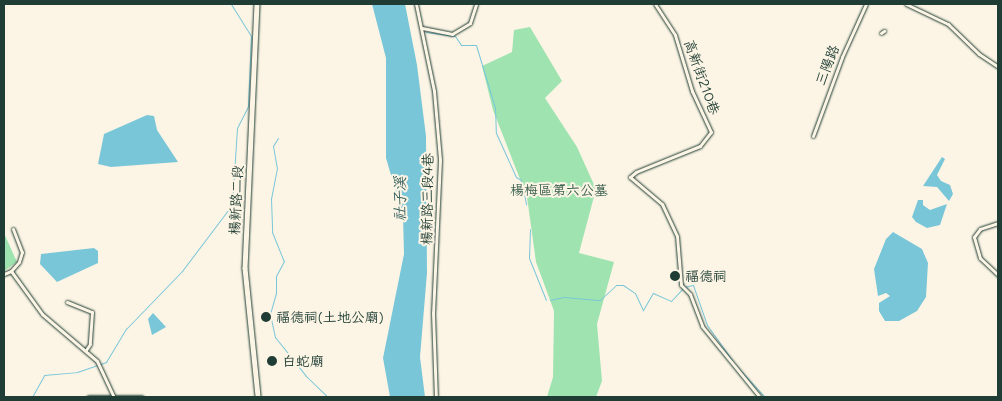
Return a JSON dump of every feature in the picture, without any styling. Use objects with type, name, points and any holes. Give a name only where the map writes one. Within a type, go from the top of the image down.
[{"type":"main road","name":"楊新路二段","points":[[256,4],[244,268],[258,397]]},
{"type":"street","name":"楊新路三段4巷","points":[[416,4],[434,91],[440,160],[434,313],[436,397]]},
{"type":"street","points":[[422,28],[452,34],[470,23],[476,4]]},
{"type":"street","name":"高新街210巷","points":[[654,4],[675,35],[692,91],[711,132],[700,146],[630,177],[662,204],[677,236],[681,285],[686,290],[702,326],[760,397]]},
{"type":"street","name":"三陽路","points":[[814,136],[842,57],[866,4]]},
{"type":"street","points":[[906,4],[948,24],[979,54],[998,67]]},
{"type":"street","points":[[998,224],[980,229],[974,237],[980,258],[998,275]]},
{"type":"street","points":[[4,274],[11,271],[22,252],[13,229]]},
{"type":"street","points":[[11,271],[42,314],[86,350],[104,373],[114,395]]},
{"type":"street","points":[[66,302],[92,312],[90,344],[86,350]]},
{"type":"street","points":[[88,397],[114,395],[142,397]]},
{"type":"green space","name":"楊梅區第六公墓","points":[[530,27],[562,81],[545,98],[577,147],[596,189],[579,253],[614,262],[597,324],[602,381],[596,397],[547,397],[553,377],[554,311],[536,262],[527,197],[493,110],[482,66],[512,52],[514,30]]},
{"type":"green space","points":[[4,233],[17,262],[4,271]]},
{"type":"water","points":[[372,4],[405,4],[417,65],[426,136],[427,273],[420,357],[425,397],[390,397],[383,358],[404,254],[403,216],[386,158],[386,58]]},
{"type":"water","points":[[147,115],[154,116],[157,130],[178,162],[111,167],[98,164],[104,134]]},
{"type":"water","points":[[942,157],[945,159],[937,175],[941,181],[950,185],[953,194],[949,201],[937,187],[923,186]]},
{"type":"water","points":[[918,200],[923,200],[923,205],[930,210],[947,204],[940,225],[927,228],[916,222],[912,217]]},
{"type":"water","points":[[893,232],[922,249],[928,263],[926,297],[917,311],[899,321],[885,321],[879,311],[879,303],[890,296],[886,293],[878,296],[874,269],[886,239]]},
{"type":"water","points":[[94,248],[98,251],[98,263],[57,282],[40,264],[41,254]]},
{"type":"water","points":[[153,313],[166,327],[152,335],[148,319]]},
{"type":"waterway","points":[[32,397],[44,375],[77,372],[106,362],[126,329],[182,271],[232,205],[237,128],[248,106],[251,36],[231,4]]},
{"type":"waterway","points":[[426,32],[455,36],[461,45],[476,45],[495,108],[496,133],[516,177],[521,180],[526,204]]},
{"type":"waterway","name":"社子溪","points":[[278,138],[273,146],[277,168],[271,198],[272,232],[284,261],[276,276],[276,293],[270,314],[275,337],[306,376],[328,397]]},
{"type":"waterway","points":[[530,229],[529,258],[546,300]]},
{"type":"waterway","points":[[550,300],[564,297],[600,300],[616,285],[623,285],[635,293],[643,310],[653,293],[671,301],[684,287],[693,285],[707,325],[732,360]]},
{"type":"waterway","points":[[737,367],[765,397]]},
{"type":"place","name":"福德祠","points":[[675,276]]},
{"type":"place","name":"福德祠(土地公廟)","points":[[266,317]]},
{"type":"place","name":"白蛇廟","points":[[272,361]]}]
